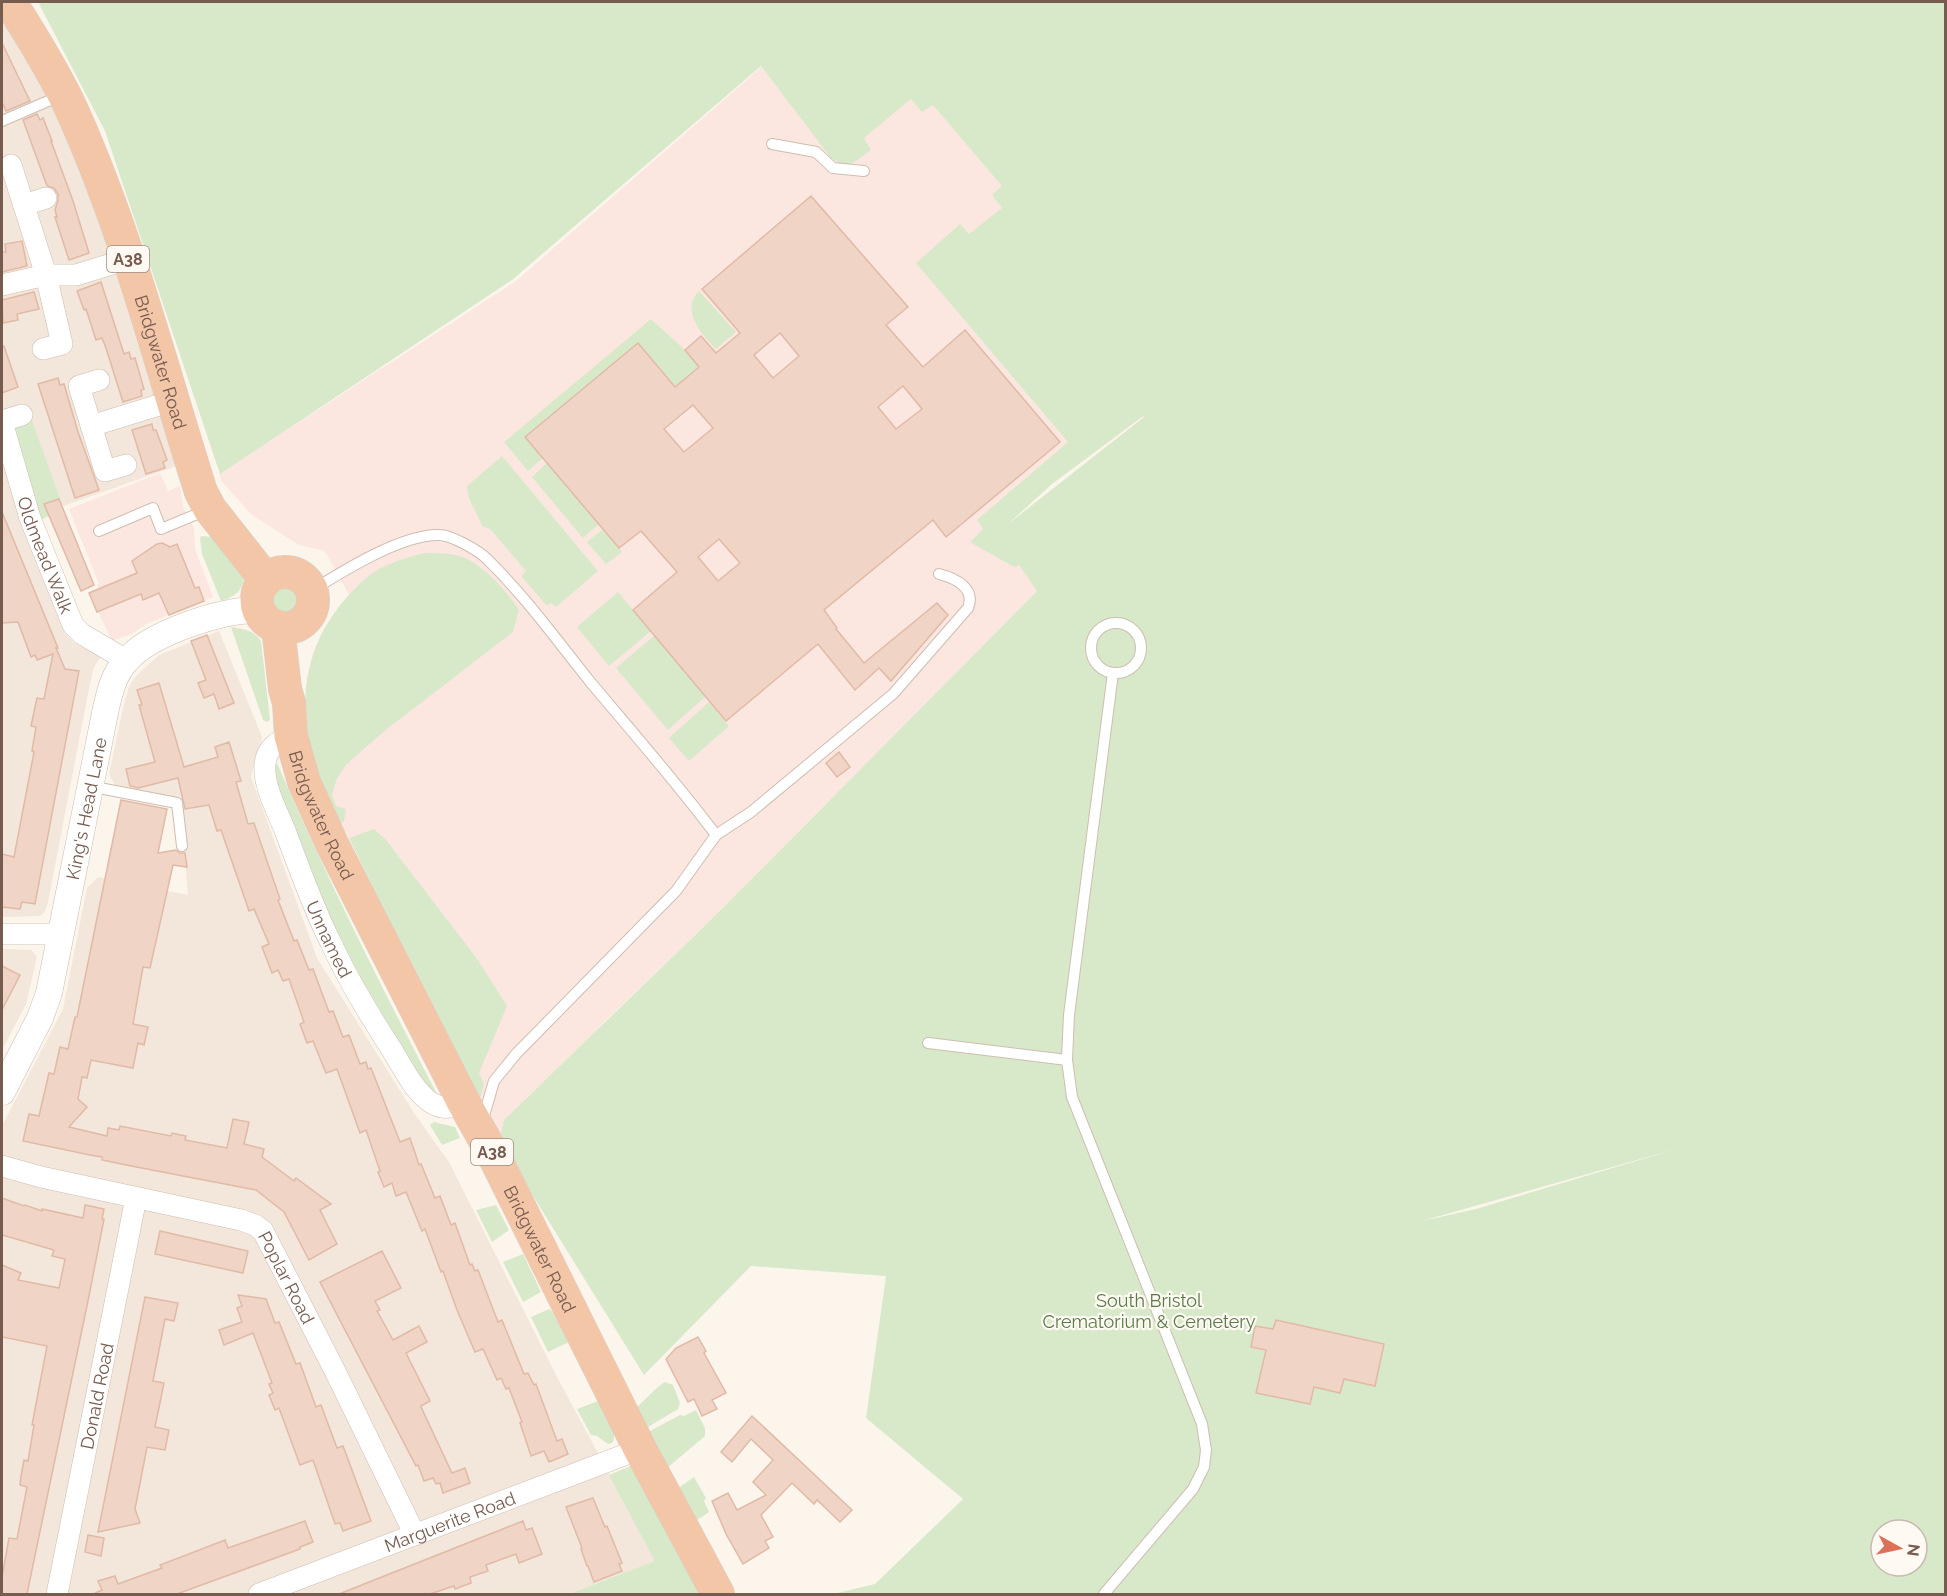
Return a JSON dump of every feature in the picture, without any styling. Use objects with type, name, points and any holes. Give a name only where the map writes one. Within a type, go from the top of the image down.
[{"type":"highway","name":"Bridgwater Road","points":[[10,2],[64,94],[99,175],[128,259],[201,492],[216,517],[283,600],[285,689],[289,703],[291,736],[304,782],[332,844],[464,1103],[495,1158],[640,1449],[718,1594]]},
{"type":"street","points":[[11,165],[46,275],[62,344],[43,349]]},
{"type":"street","points":[[24,205],[46,198]]},
{"type":"street","points":[[2,285],[46,275],[75,275],[128,259]]},
{"type":"street","points":[[99,380],[79,386],[105,471],[126,465]]},
{"type":"street","points":[[92,426],[172,401]]},
{"type":"street","name":"Oldmead Walk","points":[[22,415],[2,422],[30,518],[73,626],[82,634],[126,660]]},
{"type":"street","name":"King's Head Lane","points":[[2,1092],[46,1003],[52,983],[89,786],[116,675],[126,660],[148,644],[202,620],[283,600]]},
{"type":"street","name":"Unnamed","points":[[291,736],[270,748],[266,763],[267,784],[331,945],[369,1013],[417,1090],[431,1103],[444,1108],[464,1103]]},
{"type":"street","points":[[2,934],[62,934]]},
{"type":"street","name":"Poplar Road","points":[[2,1166],[32,1175],[241,1220],[263,1231],[415,1535]]},
{"type":"street","name":"Donald Road","points":[[57,1594],[136,1198]]},
{"type":"street","name":"Marguerite Road","points":[[259,1594],[640,1449]]},
{"type":"lane","points":[[2,121],[64,94]]},
{"type":"lane","points":[[772,144],[816,152],[833,168],[864,171]]},
{"type":"lane","points":[[99,531],[153,508],[161,529],[216,517]]},
{"type":"lane","points":[[283,600],[415,537],[441,534],[467,546],[485,557],[548,628],[605,700],[682,790],[716,835]]},
{"type":"lane","points":[[480,1131],[494,1081],[516,1054],[676,891],[716,835],[751,812],[892,694],[968,609],[971,602],[964,585],[939,574]]},
{"type":"lane","points":[[1116,623],[1124,624],[1137,634],[1141,650],[1135,664],[1129,669],[1113,673],[1098,665],[1091,650],[1095,634],[1101,628],[1116,623]]},
{"type":"lane","points":[[1104,1594],[1193,1489],[1204,1467],[1206,1450],[1202,1424],[1072,1097],[1067,1060],[1069,1015],[1113,673]]},
{"type":"lane","points":[[89,786],[177,803],[182,846]]},
{"type":"lane","points":[[928,1043],[1067,1060]]},
{"type":"shaded area","points":[[836,2],[920,2],[1139,248],[1199,311],[1164,401],[1052,484],[998,532],[1037,591],[723,908],[601,1025],[499,1141],[346,832],[341,833],[330,809],[307,679],[314,650],[324,628],[349,595],[325,551],[299,545],[252,515],[222,482],[219,474],[516,281]]},
{"type":"shaded area","points":[[2,22],[46,93],[70,144],[104,236],[176,466],[69,504],[40,516],[23,529],[65,633],[74,643],[101,657],[94,667],[90,683],[45,911],[40,916],[2,917]]},
{"type":"shaded area","points":[[160,473],[168,491],[180,486],[183,507],[194,528],[195,549],[213,597],[146,624],[131,634],[112,641],[92,599],[101,596],[97,585],[99,584],[69,509]]},
{"type":"shaded area","points":[[219,631],[262,737],[251,777],[317,958],[414,1113],[449,1162],[557,1377],[656,1561],[569,1594],[2,1594],[2,1126],[63,1009],[87,888],[98,877],[188,895],[180,797],[117,789],[109,774],[124,704],[129,687],[136,676],[159,655]]},
{"type":"shaded area","points":[[2,949],[31,950],[37,957],[26,1004],[2,1050]]},
{"type":"green space","name":"South Bristol Crematorium & Cemetery","points":[[38,2],[1945,2],[1945,1594],[833,1594],[875,1584],[963,1499],[866,1418],[886,1276],[751,1266],[644,1375],[499,1141],[504,1120],[723,908],[1037,591],[1019,565],[1014,567],[970,542],[983,529],[977,520],[1068,442],[916,263],[960,224],[969,234],[1002,208],[992,195],[1002,186],[933,105],[922,112],[911,99],[864,138],[871,150],[850,165],[841,164],[831,158],[761,66],[512,280],[220,474],[105,131]],"holes":[[[1144,417],[1008,524],[1052,484]],[[1676,1149],[1476,1209],[1422,1221]]]},
{"type":"green space","points":[[699,291],[736,332],[716,349],[699,329],[692,314],[694,298]]},
{"type":"green space","points":[[651,319],[685,350],[699,367],[675,387],[638,343],[526,437],[543,458],[528,471],[504,442]]},
{"type":"green space","points":[[31,418],[60,499],[45,504],[49,516],[38,521],[12,433],[16,423]]},
{"type":"green space","points":[[502,456],[598,571],[556,607],[551,603],[547,606],[521,576],[526,571],[490,529],[482,526],[469,497],[467,486]]},
{"type":"green space","points":[[547,463],[599,524],[583,538],[532,477]]},
{"type":"green space","points":[[603,529],[622,552],[606,564],[587,542]]},
{"type":"green space","points":[[200,537],[212,537],[244,577],[242,586],[230,598],[221,601],[202,554]]},
{"type":"green space","points":[[426,553],[459,556],[476,564],[493,578],[519,610],[513,632],[387,729],[346,765],[337,778],[332,794],[336,806],[346,809],[344,821],[337,826],[315,766],[307,729],[306,693],[312,658],[326,626],[347,597],[360,584],[386,565]]},
{"type":"green space","points":[[286,587],[296,592],[301,602],[296,612],[286,617],[276,612],[271,602],[276,592]]},
{"type":"green space","points":[[618,592],[651,631],[609,666],[577,627]]},
{"type":"green space","points":[[231,627],[252,632],[261,641],[270,720],[267,722],[263,720]]},
{"type":"green space","points":[[655,635],[706,696],[668,730],[616,668]]},
{"type":"green space","points":[[709,702],[729,726],[689,761],[669,738]]},
{"type":"green space","points":[[277,763],[355,932],[439,1098],[430,1096],[333,941],[273,787],[272,766]]},
{"type":"green space","points":[[374,829],[386,840],[478,960],[507,1006],[479,1073],[484,1084],[480,1098],[349,838]]},
{"type":"green space","points":[[434,1122],[455,1127],[460,1138],[442,1145],[430,1125]]},
{"type":"green space","points":[[496,1205],[509,1230],[492,1242],[476,1210]]},
{"type":"green space","points":[[523,1254],[541,1292],[523,1302],[503,1262]]},
{"type":"green space","points":[[549,1309],[569,1342],[548,1352],[531,1317]]},
{"type":"green space","points":[[665,1382],[673,1385],[680,1403],[678,1409],[648,1427],[650,1431],[680,1415],[684,1416],[696,1410],[705,1428],[705,1436],[667,1468],[637,1407]]},
{"type":"green space","points":[[598,1401],[614,1434],[612,1443],[608,1444],[597,1436],[591,1435],[577,1409]]},
{"type":"green space","points":[[631,1466],[701,1594],[569,1594],[655,1561],[609,1475]]},
{"type":"green space","points":[[694,1477],[706,1498],[704,1501],[709,1512],[694,1522],[678,1490]]},
{"type":"building","points":[[2,43],[30,101],[6,111],[2,102]]},
{"type":"building","points":[[37,114],[40,120],[43,118],[52,141],[89,253],[69,260],[55,217],[57,217],[55,210],[58,194],[54,188],[47,186],[23,120]]},
{"type":"building","points":[[811,196],[908,307],[886,325],[923,367],[965,330],[1060,442],[946,537],[933,520],[824,610],[836,629],[864,663],[937,603],[948,615],[891,681],[879,668],[855,690],[818,644],[726,721],[633,610],[677,572],[641,531],[619,548],[525,437],[638,343],[675,387],[699,367],[685,350],[701,336],[716,353],[740,333],[702,289]],"holes":[[[780,333],[799,356],[773,378],[754,355]],[[903,386],[922,409],[896,429],[878,407]],[[693,405],[713,428],[684,452],[664,429]],[[719,539],[740,563],[718,581],[698,557]]]},
{"type":"building","points":[[22,241],[27,266],[2,272],[2,252],[6,252],[5,244]]},
{"type":"building","points":[[101,282],[124,354],[129,352],[131,359],[135,358],[144,389],[141,390],[142,396],[123,402],[102,338],[96,340],[86,309],[84,310],[77,291]]},
{"type":"building","points":[[34,292],[39,309],[17,314],[18,320],[3,323],[2,300]]},
{"type":"building","points":[[4,346],[18,387],[2,393],[2,347]]},
{"type":"building","points":[[58,378],[60,385],[64,384],[99,490],[75,498],[38,384]]},
{"type":"building","points":[[152,424],[167,460],[163,462],[165,468],[146,474],[132,430]]},
{"type":"building","points":[[59,499],[94,585],[81,591],[44,504]]},
{"type":"building","points":[[2,512],[65,669],[79,671],[35,904],[22,902],[20,909],[2,907],[2,854],[14,857],[34,752],[32,751],[36,727],[31,726],[37,698],[44,699],[53,654],[37,660],[35,655],[31,657],[18,622],[2,623]]},
{"type":"building","points":[[162,543],[170,547],[177,544],[195,588],[199,587],[204,601],[169,615],[159,593],[143,600],[141,594],[97,612],[89,593],[137,573],[132,561]]},
{"type":"building","points":[[207,635],[234,703],[219,709],[214,694],[204,698],[198,683],[206,680],[191,641]]},
{"type":"building","points":[[159,683],[184,767],[218,757],[215,747],[229,742],[241,781],[236,782],[248,824],[254,823],[280,899],[278,900],[294,941],[297,940],[309,970],[313,969],[329,1012],[333,1011],[343,1037],[349,1035],[360,1064],[366,1062],[368,1069],[371,1068],[400,1142],[410,1138],[419,1165],[421,1164],[435,1198],[440,1196],[451,1225],[455,1223],[470,1265],[472,1264],[475,1271],[478,1270],[498,1322],[502,1320],[524,1374],[528,1373],[534,1385],[536,1384],[557,1441],[562,1439],[568,1454],[549,1462],[544,1451],[531,1456],[520,1423],[522,1422],[509,1388],[506,1389],[501,1378],[497,1380],[483,1349],[475,1352],[425,1229],[422,1231],[406,1192],[396,1196],[392,1183],[384,1187],[366,1130],[360,1133],[337,1069],[326,1073],[313,1041],[307,1043],[300,1024],[304,1022],[289,979],[283,981],[278,970],[272,973],[262,947],[269,944],[254,909],[249,911],[221,830],[217,831],[209,805],[185,809],[178,778],[138,788],[130,786],[126,769],[155,762],[137,690]]},
{"type":"building","points":[[839,752],[850,767],[837,777],[826,763]]},
{"type":"building","points":[[121,800],[167,809],[158,853],[176,850],[185,853],[187,867],[173,865],[150,968],[143,967],[133,1024],[148,1027],[144,1045],[138,1043],[133,1068],[91,1060],[87,1078],[82,1077],[78,1099],[87,1107],[69,1127],[107,1136],[108,1128],[119,1130],[120,1126],[171,1136],[172,1133],[186,1136],[185,1140],[227,1148],[233,1119],[249,1122],[244,1144],[264,1149],[262,1157],[294,1181],[296,1178],[331,1204],[320,1210],[337,1244],[309,1260],[284,1212],[256,1190],[102,1160],[102,1157],[23,1141],[29,1114],[39,1116],[49,1073],[54,1074],[60,1047],[68,1049],[75,1017],[77,1017]]},
{"type":"building","points":[[2,966],[20,975],[2,1010]]},
{"type":"building","points":[[2,1198],[42,1211],[42,1209],[83,1218],[85,1205],[104,1209],[89,1296],[27,1594],[2,1594],[2,1577],[9,1538],[17,1539],[27,1487],[20,1485],[21,1476],[24,1460],[28,1461],[34,1425],[32,1425],[47,1346],[2,1337],[2,1265],[21,1273],[18,1280],[59,1288],[65,1259],[52,1256],[54,1250],[2,1235]]},
{"type":"building","points":[[160,1231],[248,1251],[243,1273],[155,1254]]},
{"type":"building","points":[[382,1251],[401,1288],[375,1301],[380,1310],[377,1311],[393,1340],[419,1326],[427,1342],[406,1353],[430,1401],[421,1407],[452,1473],[465,1468],[470,1483],[443,1493],[440,1483],[436,1484],[433,1478],[424,1481],[418,1465],[416,1466],[320,1282]]},
{"type":"building","points":[[238,1295],[266,1299],[275,1323],[279,1322],[296,1364],[300,1363],[316,1407],[321,1405],[337,1448],[343,1446],[371,1521],[343,1531],[340,1523],[335,1524],[313,1460],[300,1465],[279,1408],[275,1410],[269,1395],[273,1393],[269,1384],[272,1383],[253,1333],[224,1345],[219,1330],[242,1322],[237,1308],[242,1306]]},
{"type":"building","points":[[145,1297],[178,1303],[174,1321],[165,1319],[153,1381],[164,1383],[155,1427],[169,1430],[165,1450],[147,1447],[135,1509],[140,1523],[98,1532]]},
{"type":"building","points":[[1276,1320],[1384,1344],[1375,1386],[1344,1379],[1340,1393],[1314,1387],[1310,1404],[1256,1393],[1266,1350],[1251,1347],[1255,1326],[1273,1329]]},
{"type":"building","points":[[698,1337],[726,1393],[712,1400],[717,1409],[702,1416],[694,1399],[688,1402],[666,1359],[676,1348]]},
{"type":"building","points":[[752,1416],[852,1510],[840,1522],[817,1500],[814,1504],[792,1483],[761,1515],[773,1537],[765,1541],[769,1548],[743,1564],[726,1534],[712,1501],[728,1493],[737,1510],[766,1495],[753,1482],[773,1460],[751,1439],[732,1462],[721,1452]]},
{"type":"building","points":[[593,1498],[622,1563],[619,1564],[622,1571],[594,1582],[566,1507]]},
{"type":"building","points":[[305,1521],[313,1542],[300,1549],[177,1594],[95,1594],[102,1590],[98,1581],[115,1576],[118,1584],[162,1568],[160,1565],[225,1540],[228,1548]]},
{"type":"building","points":[[523,1521],[526,1530],[532,1528],[542,1554],[519,1563],[516,1554],[486,1565],[488,1571],[470,1577],[471,1583],[430,1594],[339,1594]]},
{"type":"building","points":[[88,1535],[104,1538],[101,1556],[85,1552]]}]
